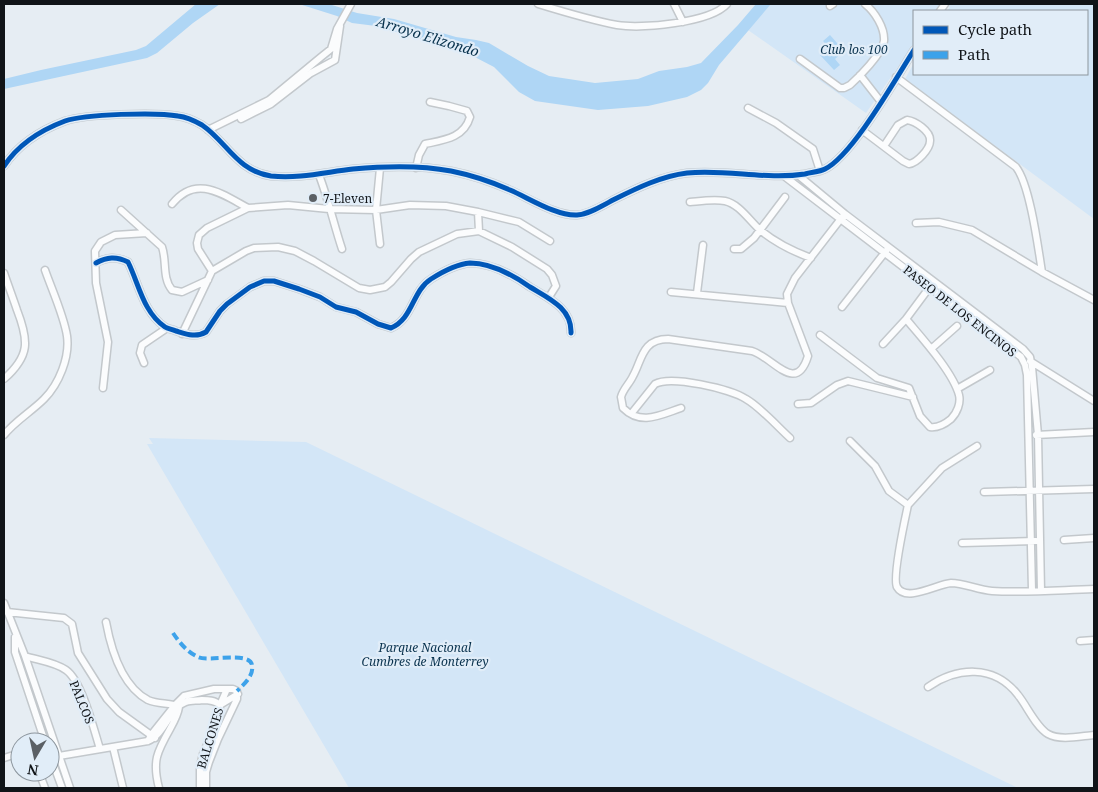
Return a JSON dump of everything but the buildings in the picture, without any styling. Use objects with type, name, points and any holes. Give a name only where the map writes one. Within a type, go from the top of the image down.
[{"type":"street","points":[[210,132],[280,98],[311,73],[335,60],[334,50],[337,29],[352,4]]},
{"type":"street","points":[[538,4],[619,25],[682,22],[710,15],[724,8],[727,4]]},
{"type":"street","points":[[674,4],[682,22]]},
{"type":"street","points":[[800,60],[840,88],[848,87],[881,48],[884,40],[880,24],[873,11],[865,4]]},
{"type":"street","points":[[258,109],[321,57],[334,50]]},
{"type":"street","points":[[4,166],[19,149],[35,136],[52,126],[73,119],[133,114],[177,115],[189,119],[210,132],[235,158],[254,171],[272,176],[319,175],[353,169],[430,167],[456,172],[496,184],[560,213],[578,215],[666,177],[676,175],[712,172],[784,176],[820,171],[834,163],[862,130],[913,52]]},
{"type":"street","points":[[321,57],[325,66]]},
{"type":"street","points":[[860,75],[881,102]]},
{"type":"street","points":[[896,77],[1016,167],[1020,172],[1026,187],[1042,272]]},
{"type":"street","points":[[416,168],[418,155],[425,144],[461,134],[468,124],[470,117],[467,111],[430,102]]},
{"type":"street","points":[[748,108],[776,123],[813,149],[820,171]]},
{"type":"street","points":[[862,130],[903,161],[912,164],[929,144],[929,134],[916,123],[910,120],[904,121],[898,125],[884,146]]},
{"type":"street","points":[[380,168],[376,210],[380,244]]},
{"type":"street","points":[[319,175],[326,192],[342,249]]},
{"type":"street","name":"PASEO DE LOS ENCINOS","points":[[798,175],[843,216]]},
{"type":"street","name":"PASEO DE LOS ENCINOS","points":[[784,176],[843,216],[932,284],[1023,349],[1030,357],[1032,361],[1038,435],[1032,542],[1032,590]]},
{"type":"street","points":[[172,204],[183,193],[207,188],[216,190],[248,208]]},
{"type":"street","points":[[734,249],[741,249],[746,246],[786,197]]},
{"type":"street","points":[[690,202],[716,200],[735,205],[760,230],[787,249],[811,258]]},
{"type":"street","points":[[212,272],[198,249],[196,243],[199,235],[207,228],[248,208],[288,205],[376,210],[410,205],[446,206],[519,222],[550,241]]},
{"type":"street","points":[[121,210],[162,247],[166,278],[172,290],[182,292],[208,280]]},
{"type":"street","points":[[478,212],[478,231]]},
{"type":"street","points":[[681,408],[642,419],[622,408],[622,393],[634,375],[642,353],[645,349],[661,340],[668,339],[752,350],[786,372],[794,374],[801,371],[808,356],[788,303],[788,294],[791,284],[843,216]]},
{"type":"street","points":[[916,223],[939,222],[972,230],[1042,272],[1094,298]]},
{"type":"street","points":[[182,334],[212,272],[254,248],[278,247],[295,251],[359,288],[378,289],[391,282],[411,258],[420,252],[457,234],[478,231],[512,247],[547,269],[552,275],[556,286],[549,297]]},
{"type":"street","points":[[103,388],[108,342],[96,283],[95,251],[101,242],[115,235],[148,233]]},
{"type":"street","points":[[697,293],[703,245]]},
{"type":"street","points":[[842,307],[887,250]]},
{"type":"street","points":[[96,263],[104,259],[116,257],[128,262],[148,310],[166,328],[182,334],[195,335],[206,332],[227,304],[250,287],[264,281],[274,281],[299,289],[320,297],[336,307],[356,312],[378,324],[391,328],[403,321],[413,300],[430,279],[459,265],[482,264],[502,270],[549,297],[567,315],[570,321],[571,333]]},
{"type":"street","points":[[4,435],[51,390],[66,355],[66,334],[45,270]]},
{"type":"street","points":[[4,273],[26,337],[24,356],[13,371],[4,379]]},
{"type":"street","points":[[884,344],[906,319],[932,284]]},
{"type":"street","name":"PASEO DE LOS ENCINOS","points":[[932,284],[1023,361],[1027,375],[1028,435],[1040,541],[1041,591]]},
{"type":"street","points":[[671,292],[788,303]]},
{"type":"street","points":[[820,335],[877,378],[909,388],[922,420],[930,427],[934,427],[950,419],[956,412],[959,396],[957,389],[931,349],[906,319]]},
{"type":"street","points":[[931,349],[957,326]]},
{"type":"street","points":[[144,363],[140,353],[142,345],[166,328]]},
{"type":"street","points":[[1023,361],[1032,361],[1094,402]]},
{"type":"street","points":[[957,389],[990,370]]},
{"type":"street","points":[[631,414],[658,382],[709,386],[746,399],[790,438]]},
{"type":"street","points":[[798,404],[811,403],[837,385],[848,382],[913,397]]},
{"type":"street","points":[[1028,435],[1094,432]]},
{"type":"street","points":[[850,441],[875,466],[889,491],[908,505]]},
{"type":"street","points":[[977,446],[942,468],[908,505],[898,559],[896,583],[898,588],[908,594],[958,583],[993,591],[1094,589]]},
{"type":"street","points":[[984,492],[1094,489]]},
{"type":"street","points":[[1064,540],[1094,538]]},
{"type":"street","points":[[962,543],[1040,541]]},
{"type":"street","points":[[4,603],[25,656],[51,732]]},
{"type":"street","points":[[7,612],[64,618],[70,621],[78,653],[107,699],[119,712],[151,738]]},
{"type":"street","points":[[60,756],[151,738],[176,706],[184,696],[214,689],[233,689],[238,692],[220,705],[217,702],[206,700],[185,702],[176,706],[164,705],[148,700],[132,685],[115,657],[106,622]]},
{"type":"street","points":[[16,636],[16,652],[42,732]]},
{"type":"street","points":[[1080,641],[1094,640]]},
{"type":"street","name":"PALCOS","points":[[25,656],[66,670],[74,678],[86,706],[100,749]]},
{"type":"street","points":[[928,687],[940,678],[963,672],[990,675],[1008,685],[1017,693],[1042,729],[1050,735],[1067,737],[1094,735]]},
{"type":"street","name":"BALCONES","points":[[200,788],[200,766],[203,754],[219,717],[220,705],[227,689]]},
{"type":"street","name":"BALCONES","points":[[206,788],[206,772],[209,762],[238,699],[238,692]]},
{"type":"street","points":[[159,788],[155,766],[156,757],[177,715],[176,706]]},
{"type":"street","points":[[113,746],[123,788]]},
{"type":"street","points":[[60,759],[70,788]]},
{"type":"green space","name":"Club los 100","points":[[771,4],[942,4],[938,10],[913,10],[913,45],[866,113],[748,30]]},
{"type":"green space","points":[[946,4],[1094,4],[1094,219],[905,79],[913,65],[913,75],[1088,75],[1088,10],[948,10],[950,7]]},
{"type":"green space","name":"Parque Nacional Cumbres de Monterrey","points":[[149,438],[306,442],[1018,788],[349,788],[147,444],[153,444]]},
{"type":"water","points":[[196,4],[220,4],[193,23],[157,53],[147,58],[4,89],[4,79],[136,50],[146,46]]},
{"type":"water","name":"Arroyo Elizondo","points":[[299,4],[329,4],[357,13],[394,19],[456,37],[489,43],[549,76],[595,83],[638,79],[659,71],[701,63],[756,4],[771,4],[719,65],[708,83],[701,90],[687,97],[648,106],[598,110],[535,101],[519,92],[494,67],[467,53],[376,26],[352,23],[337,16]]},
{"type":"water","points":[[830,35],[844,51],[835,59],[840,65],[834,70],[820,55],[829,47],[823,41]]},
{"type":"marked path","points":[[173,633],[190,652],[198,657],[237,658],[250,661],[252,669],[248,680],[237,691]]},
{"type":"cycle path","points":[[4,166],[16,151],[31,139],[65,121],[104,115],[168,115],[184,117],[202,125],[249,168],[271,176],[302,176],[377,167],[439,169],[481,179],[510,190],[552,210],[569,215],[577,215],[592,211],[650,183],[687,173],[717,172],[790,176],[825,169],[836,161],[861,133],[913,52]]},
{"type":"cycle path","points":[[96,263],[112,258],[128,262],[151,314],[166,328],[191,335],[206,332],[227,304],[250,287],[264,281],[274,281],[299,289],[320,297],[336,307],[356,312],[378,324],[391,328],[404,318],[420,290],[431,279],[445,271],[470,263],[502,270],[551,300],[568,317],[571,333]]},
{"type":"place","name":"7-Eleven","points":[[313,198]]}]
